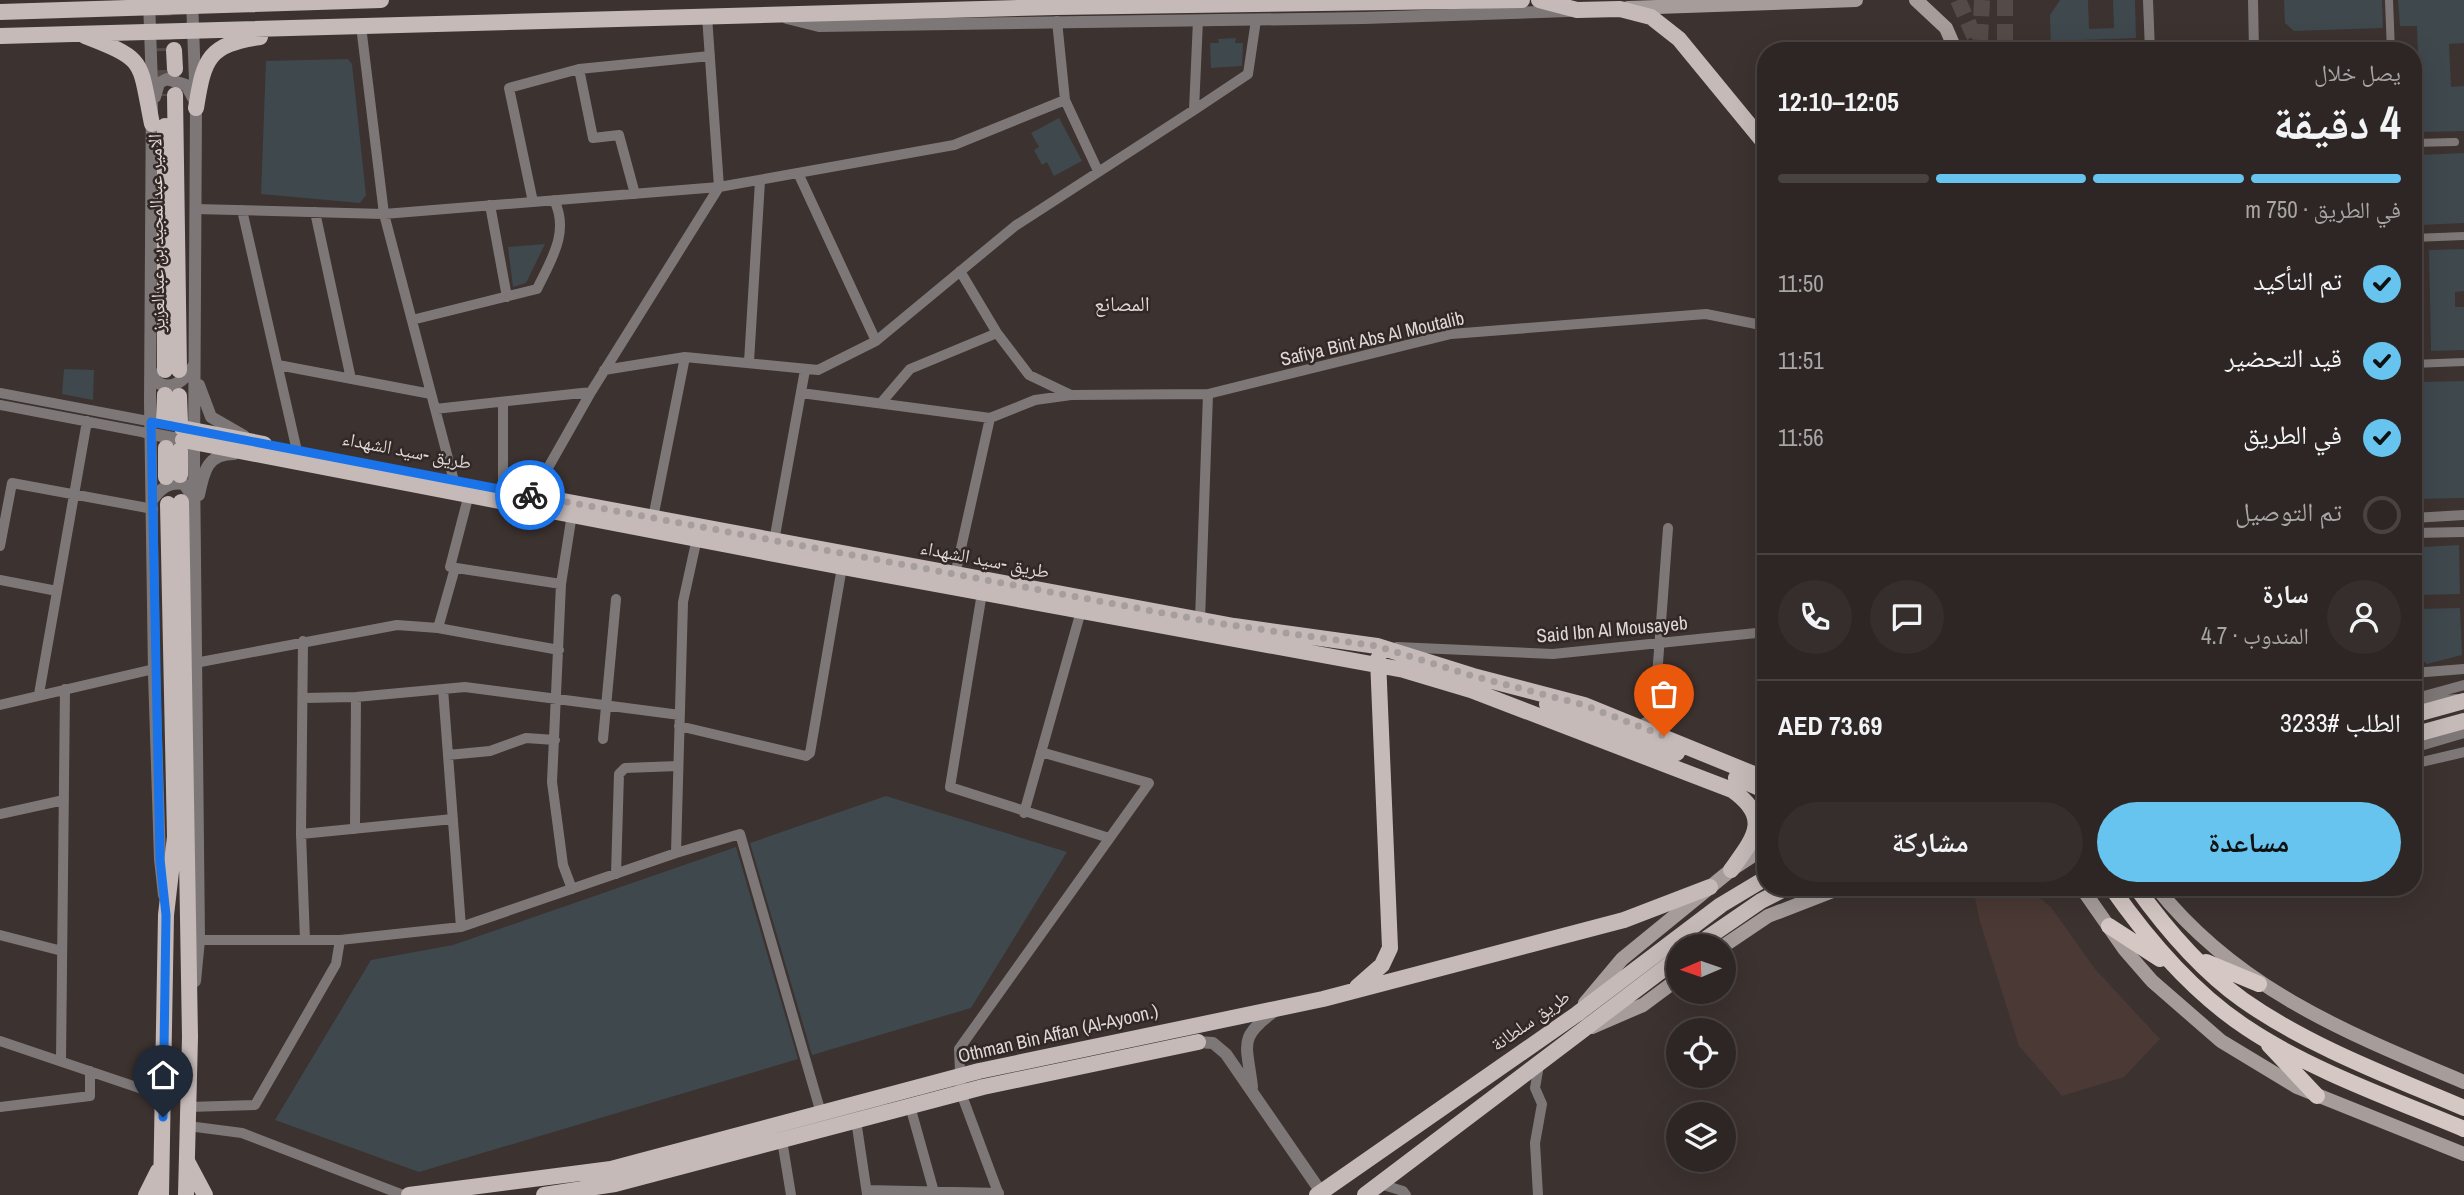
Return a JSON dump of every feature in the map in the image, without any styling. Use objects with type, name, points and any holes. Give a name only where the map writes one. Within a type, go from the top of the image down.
[{"type":"highway","points":[[2116,896],[2137,925],[2179,971],[2260,1036],[2331,1072],[2464,1129]]},
{"type":"highway","points":[[2147,896],[2193,957],[2243,1000],[2332,1052],[2464,1108]]},
{"type":"highway","points":[[2109,926],[2179,971]]},
{"type":"highway","points":[[2193,957],[2259,984]]},
{"type":"highway","points":[[2260,1036],[2317,1096]]},
{"type":"main road","points":[[80,8],[101,0]]},
{"type":"main road","points":[[308,0],[328,1]]},
{"type":"main road","points":[[0,12],[150,3],[381,0]]},
{"type":"main road","points":[[0,36],[1056,7],[1411,1],[1465,9],[1522,0]]},
{"type":"main road","points":[[1539,0],[1577,10],[1856,0]]},
{"type":"main road","points":[[1916,0],[1945,28],[1952,42]]},
{"type":"main road","points":[[1620,9],[1651,17],[1679,39],[1757,134]]},
{"type":"main road","points":[[196,108],[207,61],[220,47],[232,41],[327,27]]},
{"type":"main road","points":[[79,33],[130,55],[140,67],[152,120]]},
{"type":"main road","points":[[169,51],[170,70]]},
{"type":"main road","name":"الامير عبدالمجيد بن عبدالعزيز","points":[[170,95],[172,368]]},
{"type":"main road","points":[[172,396],[170,433],[173,476]]},
{"type":"main road","name":"طريق -سيد الشهداء","points":[[170,433],[842,567],[1378,666],[1471,690],[1732,790],[1748,801],[1755,811],[1754,838],[1731,870]]},
{"type":"main road","name":"طريق -سيد الشهداء","points":[[259,449],[297,451],[1200,620],[1377,646],[1473,676],[1584,705],[1757,775]]},
{"type":"main road","points":[[161,1195],[166,915],[175,837],[170,503]]},
{"type":"main road","points":[[170,503],[190,1037],[186,1195]]},
{"type":"main road","points":[[1354,990],[1382,965],[1390,948],[1377,646]]},
{"type":"main road","points":[[1473,676],[1681,754],[1757,787]]},
{"type":"main road","points":[[2422,713],[2464,701]]},
{"type":"main road","points":[[2422,733],[2464,721]]},
{"type":"main road","points":[[1577,1014],[1622,959],[1731,870],[1757,853]]},
{"type":"main road","name":"طريق سلطانة","points":[[1319,1194],[1577,1014],[1712,912],[1757,884]]},
{"type":"main road","name":"Othman Bin Affan (Al-Ayoon.)","points":[[544,1195],[615,1184],[910,1106],[960,1085],[1354,990],[1624,920],[1710,887]]},
{"type":"main road","points":[[1713,934],[1772,896]]},
{"type":"main road","points":[[1736,938],[1768,916],[1820,896]]},
{"type":"main road","points":[[2088,896],[2125,950],[2152,981],[2221,1041],[2297,1087],[2464,1154]]},
{"type":"main road","points":[[2163,896],[2181,920],[2216,952],[2259,984],[2325,1019],[2464,1082]]},
{"type":"main road","name":"طريق سلطانة","points":[[1365,1195],[1666,967]]},
{"type":"main road","points":[[1584,1030],[1643,1005],[1666,988]]},
{"type":"main road","name":"Othman Bin Affan (Al-Ayoon.)","points":[[409,1195],[611,1169],[821,1114],[960,1085],[1198,1042]]},
{"type":"main road","points":[[187,1160],[205,1195]]},
{"type":"main road","points":[[146,1195],[162,1163]]},
{"type":"street","points":[[2148,0],[2150,42]]},
{"type":"street","points":[[2253,0],[2254,42]]},
{"type":"street","points":[[2389,0],[2390,42]]},
{"type":"street","points":[[150,3],[152,120],[172,368],[170,503],[154,670],[160,859],[166,915]]},
{"type":"street","points":[[170,503],[172,368],[195,209],[196,108],[192,3]]},
{"type":"street","points":[[773,15],[819,26],[1256,20],[1465,9],[1577,10]]},
{"type":"street","points":[[532,496],[604,370],[719,187],[707,16]]},
{"type":"street","points":[[1194,110],[1198,20]]},
{"type":"street","points":[[604,370],[685,357],[818,370],[876,341],[1015,226],[1248,74],[1256,20]]},
{"type":"street","points":[[1057,21],[1065,100],[1098,172]]},
{"type":"street","points":[[361,26],[384,214],[454,481]]},
{"type":"street","points":[[533,202],[509,88],[579,69],[710,56]]},
{"type":"street","points":[[579,69],[593,138],[619,135],[635,194]]},
{"type":"street","points":[[152,120],[159,83],[167,79],[186,85],[196,108]]},
{"type":"street","points":[[195,209],[384,214],[719,187],[954,145],[1065,100]]},
{"type":"street","points":[[2422,143],[2455,142]]},
{"type":"street","points":[[798,173],[876,341]]},
{"type":"street","points":[[749,362],[760,181]]},
{"type":"street","points":[[412,320],[537,289],[560,241],[559,211],[554,201]]},
{"type":"street","points":[[490,205],[506,297]]},
{"type":"street","points":[[242,210],[297,451]]},
{"type":"street","points":[[316,212],[351,379]]},
{"type":"street","points":[[2422,238],[2464,236]]},
{"type":"street","points":[[960,271],[997,333],[1029,375],[1071,395]]},
{"type":"street","name":"Safiya Bint Abs Al Moutalib","points":[[990,418],[1035,400],[1071,395],[1208,394],[1451,334],[1706,314],[1757,324]]},
{"type":"street","points":[[881,402],[910,369],[997,333]]},
{"type":"street","points":[[653,518],[685,357]]},
{"type":"street","points":[[2422,364],[2464,362]]},
{"type":"street","points":[[278,365],[431,394]]},
{"type":"street","points":[[172,368],[211,417],[259,449]]},
{"type":"street","points":[[774,541],[805,370]]},
{"type":"street","points":[[435,409],[592,392]]},
{"type":"street","points":[[0,393],[170,433]]},
{"type":"street","points":[[801,393],[990,418],[955,575]]},
{"type":"street","points":[[1200,620],[1208,394]]},
{"type":"street","points":[[503,402],[503,490]]},
{"type":"street","points":[[0,405],[87,422],[170,433]]},
{"type":"street","points":[[39,695],[87,422]]},
{"type":"street","points":[[190,1037],[199,940],[194,519],[206,465],[222,454],[259,449]]},
{"type":"street","points":[[0,547],[12,483],[74,495],[170,503],[194,519]]},
{"type":"street","points":[[469,494],[450,567],[561,584]]},
{"type":"street","points":[[572,514],[561,584],[558,699],[552,782],[563,865],[572,889]]},
{"type":"street","points":[[2422,517],[2464,515]]},
{"type":"street","points":[[1639,726],[1654,717],[1668,528]]},
{"type":"street","points":[[2422,533],[2464,531]]},
{"type":"street","points":[[676,853],[683,602],[697,538]]},
{"type":"street","points":[[679,726],[806,757],[810,753],[842,567]]},
{"type":"street","points":[[438,628],[455,568]]},
{"type":"street","points":[[0,580],[57,592]]},
{"type":"street","points":[[982,593],[950,788],[1109,838]]},
{"type":"street","points":[[603,739],[616,599]]},
{"type":"street","points":[[1024,813],[1081,611]]},
{"type":"street","points":[[195,663],[397,625],[438,628],[559,650]]},
{"type":"street","name":"Said Ibn Al Mousayeb","points":[[1377,646],[1553,654],[1757,633]]},
{"type":"street","points":[[303,641],[301,834],[305,940]]},
{"type":"street","points":[[0,705],[154,670]]},
{"type":"street","points":[[2422,672],[2464,670]]},
{"type":"street","points":[[2422,698],[2464,685]]},
{"type":"street","points":[[303,698],[356,697],[464,687],[680,715]]},
{"type":"street","points":[[61,1061],[65,689]]},
{"type":"street","points":[[443,689],[461,927]]},
{"type":"street","points":[[355,829],[356,697]]},
{"type":"street","points":[[2422,700],[2444,698],[2464,701]]},
{"type":"street","points":[[2422,745],[2464,733]]},
{"type":"street","points":[[448,755],[490,751],[526,738],[555,740]]},
{"type":"street","points":[[856,1120],[867,1193],[999,1194],[960,1085],[960,1049],[973,1026],[1149,783],[1041,752]]},
{"type":"street","points":[[2422,762],[2464,752]]},
{"type":"street","points":[[616,874],[621,771],[678,766]]},
{"type":"street","points":[[0,814],[64,800]]},
{"type":"street","points":[[301,834],[453,820]]},
{"type":"street","points":[[199,940],[340,940],[461,927],[676,853],[740,834],[821,1114]]},
{"type":"street","points":[[0,935],[62,951]]},
{"type":"street","points":[[188,1107],[255,1105],[336,964],[340,940]]},
{"type":"street","points":[[1253,1088],[1248,1035],[1253,1027],[1282,1006]]},
{"type":"street","points":[[0,1041],[163,1096]]},
{"type":"street","points":[[1198,1042],[1213,1043],[1226,1054],[1253,1088],[1319,1194]]},
{"type":"street","points":[[1538,1195],[1535,1143],[1542,1104],[1535,1088],[1539,1065]]},
{"type":"street","points":[[0,1107],[90,1096],[90,1071]]},
{"type":"street","points":[[910,1106],[934,1192]]},
{"type":"street","points":[[188,1126],[242,1133],[403,1195]]},
{"type":"street","points":[[782,1140],[791,1195]]},
{"type":"street","points":[[1380,1184],[1403,1191],[1406,1195]]},
{"type":"shaded area","points":[[2037,896],[2051,907],[2096,970],[2160,1039],[2124,1077],[2062,1096],[2019,1046],[1980,922],[1975,897]]},
{"type":"building","points":[[2060,0],[2088,0],[2089,29],[2114,28],[2113,0],[2135,0],[2136,38],[2051,42],[2050,15]]},
{"type":"building","points":[[2284,0],[2382,0],[2383,28],[2294,31],[2285,23]]},
{"type":"building","points":[[2398,0],[2464,0],[2464,43],[2449,44],[2451,87],[2464,86],[2464,131],[2422,132],[2422,42],[2418,42],[2417,26],[2400,26]]},
{"type":"building","points":[[1236,38],[1235,43],[1243,43],[1242,66],[1211,68],[1210,43],[1219,43],[1218,39]]},
{"type":"building","points":[[348,59],[352,64],[366,195],[360,203],[261,194],[266,61]]},
{"type":"building","points":[[1059,118],[1082,161],[1054,176],[1047,162],[1042,165],[1034,150],[1039,147],[1031,133]]},
{"type":"building","points":[[2464,153],[2464,223],[2422,225],[2422,155]]},
{"type":"building","points":[[545,244],[526,283],[513,287],[508,247]]},
{"type":"building","points":[[2464,249],[2464,291],[2455,292],[2455,307],[2464,307],[2464,350],[2431,351],[2429,250]]},
{"type":"building","points":[[64,369],[94,370],[93,400],[62,394]]},
{"type":"building","points":[[2464,381],[2464,498],[2422,499],[2422,382]]},
{"type":"building","points":[[2459,545],[2460,594],[2422,595],[2423,547]]},
{"type":"building","points":[[2460,608],[2462,655],[2427,664],[2422,660],[2422,609]]},
{"type":"building","points":[[886,796],[1067,852],[971,1008],[812,1055],[750,843]]},
{"type":"building","points":[[736,847],[798,1059],[419,1172],[275,1120],[371,960],[453,945]]},
{"type":"tunnel","points":[[163,0],[164,51]]},
{"type":"tunnel","points":[[1958,0],[1977,42]]},
{"type":"tunnel","points":[[1980,40],[1982,0]]},
{"type":"tunnel","points":[[2005,0],[2005,42]]},
{"type":"tunnel","points":[[164,70],[165,96]]},
{"type":"way so far","points":[[530,495],[1217,623],[1377,646],[1473,676],[1584,705],[1664,736]]},
{"type":"district","name":"المصانع","points":[[1122,304]]},
{"type":"route","points":[[163,1117],[166,915],[160,859],[154,673],[151,422],[530,495]]}]
